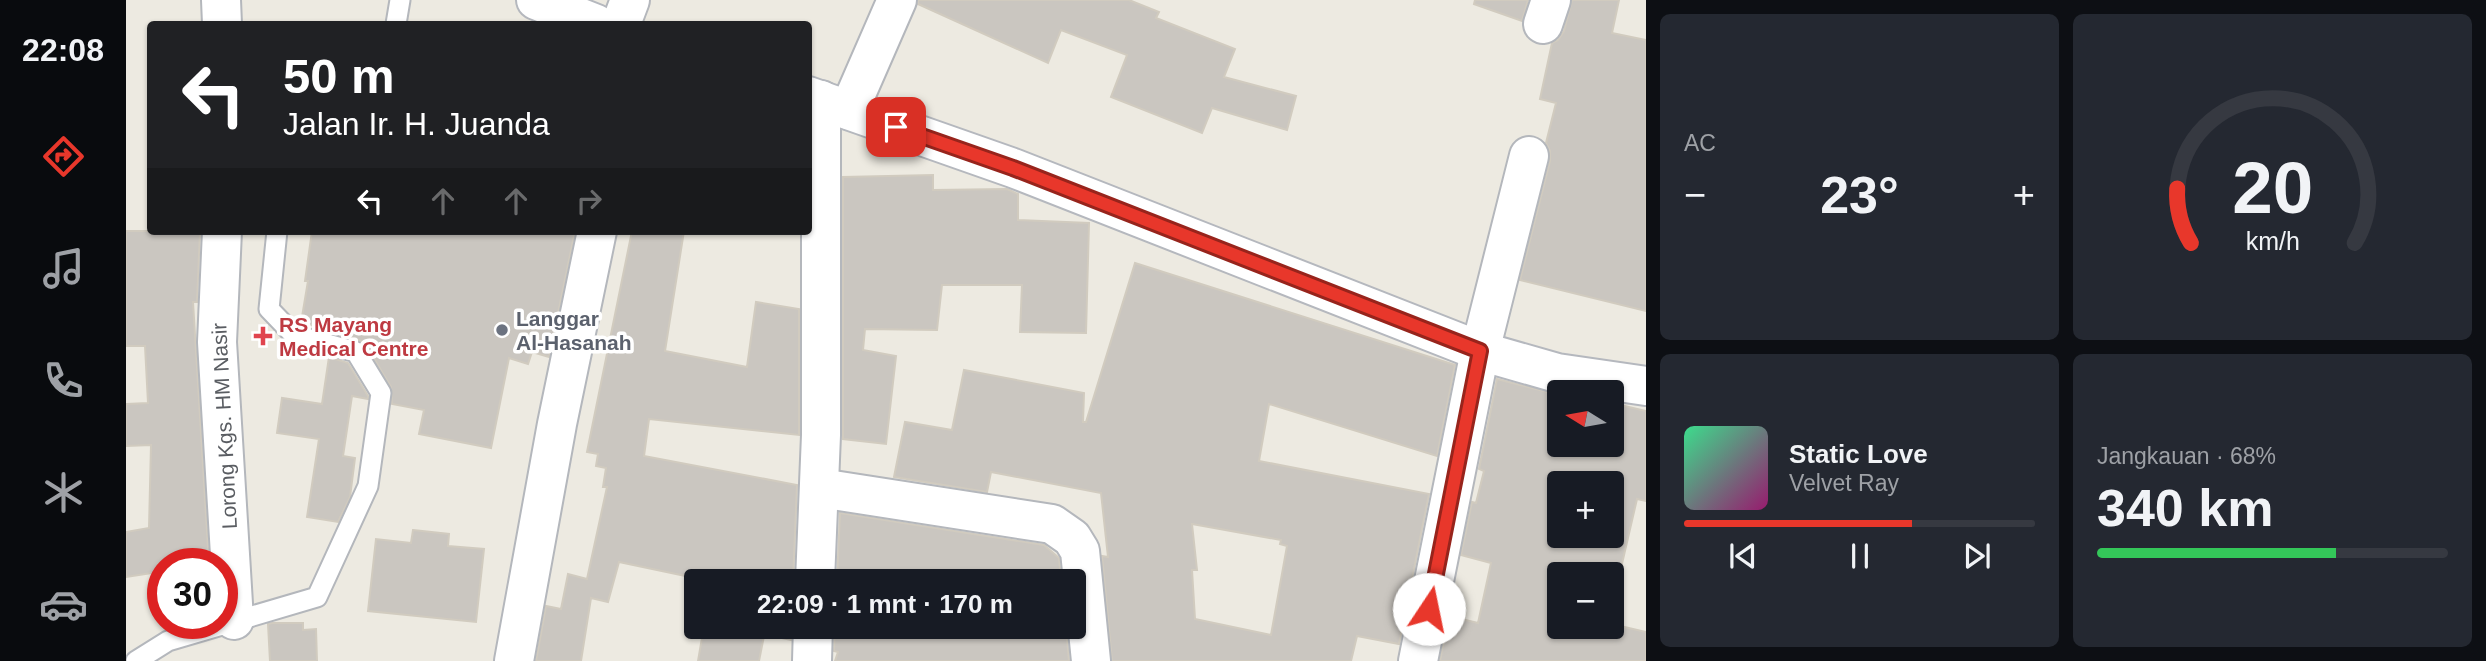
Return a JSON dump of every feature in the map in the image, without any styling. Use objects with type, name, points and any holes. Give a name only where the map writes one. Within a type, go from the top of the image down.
[{"type":"street","points":[[221,0],[222,21]]},
{"type":"street","points":[[536,0],[588,21]]},
{"type":"street","points":[[622,21],[630,0]]},
{"type":"street","points":[[816,569],[820,488],[826,102],[897,0]]},
{"type":"street","points":[[826,102],[1013,168],[1480,351],[1557,373],[1646,386]]},
{"type":"street","points":[[1418,661],[1480,351],[1529,156]]},
{"type":"street","name":"Lorong Kgs. HM Nasir","points":[[222,235],[217,342],[230,548]]},
{"type":"street","points":[[514,661],[557,424],[596,235]]},
{"type":"street","points":[[820,488],[1052,524],[1072,538],[1080,551],[1091,661]]},
{"type":"street","points":[[812,661],[813,639]]},
{"type":"lane","points":[[396,21],[400,0]]},
{"type":"lane","points":[[238,619],[317,597],[368,486],[380,393],[356,352],[293,335],[269,309],[277,235]]},
{"type":"lane","points":[[136,661],[175,639]]},
{"type":"building","points":[[918,0],[1129,0],[1159,12],[1156,18],[1235,49],[1224,77],[1296,96],[1287,130],[1212,108],[1202,133],[1111,97],[1127,55],[1061,30],[1048,63],[918,4]]},
{"type":"building","points":[[1475,0],[1528,0],[1522,21],[1474,4]]},
{"type":"building","points":[[1572,0],[1619,0],[1612,33],[1646,40],[1646,311],[1520,280],[1550,161],[1550,151],[1546,143],[1556,103],[1540,99],[1552,43],[1558,40],[1564,31]]},
{"type":"building","points":[[933,175],[933,190],[1007,189],[1018,194],[1018,220],[1089,223],[1086,333],[1020,332],[1022,285],[942,285],[937,330],[865,329],[863,350],[896,356],[886,444],[843,439],[843,177]]},
{"type":"building","points":[[126,231],[147,231],[147,235],[200,235],[197,302],[193,302],[208,548],[147,548],[147,574],[126,577],[126,532],[149,528],[151,445],[126,446],[126,404],[148,403],[145,346],[126,346]]},
{"type":"building","points":[[311,235],[574,235],[549,357],[532,352],[528,364],[509,358],[491,448],[419,434],[424,410],[392,404],[391,387],[366,345],[359,340],[332,333],[332,329],[301,323],[308,281],[305,281]]},
{"type":"building","points":[[631,235],[683,235],[665,351],[747,367],[756,302],[799,309],[799,435],[649,419],[644,456],[797,485],[794,569],[684,569],[684,576],[619,562],[608,602],[591,598],[581,661],[536,661],[546,606],[561,609],[568,574],[587,579],[607,487],[603,487],[606,468],[596,466],[598,454],[587,452]]},
{"type":"building","points":[[1135,263],[1455,365],[1437,456],[1269,404],[1259,461],[1429,494],[1399,644],[1357,636],[1351,661],[1112,661],[1102,556],[1108,557],[1101,493],[991,472],[987,492],[894,477],[905,422],[952,430],[964,370],[1084,393],[1083,422],[1086,422]],"holes":[[[1192,524],[1281,540],[1280,544],[1287,546],[1271,635],[1195,619],[1192,570],[1197,570]]]},
{"type":"building","points":[[329,357],[348,363],[368,396],[368,399],[352,396],[343,456],[355,458],[350,497],[338,522],[307,517],[319,439],[277,433],[282,398],[322,404]]},
{"type":"building","points":[[1497,379],[1547,392],[1547,457],[1624,457],[1624,406],[1646,411],[1646,501],[1637,499],[1622,562],[1547,562],[1547,639],[1624,639],[1624,627],[1646,632],[1646,661],[1440,661],[1449,616],[1478,623],[1491,563],[1461,555],[1472,502],[1476,503],[1484,471],[1479,469]]},
{"type":"building","points":[[840,513],[1044,545],[1059,558],[1060,569],[838,569]]},
{"type":"building","points":[[413,530],[449,534],[448,546],[484,549],[476,622],[368,611],[376,539],[411,543]]},
{"type":"building","points":[[303,623],[303,630],[316,629],[317,661],[270,661],[268,624]]},
{"type":"building","points":[[702,639],[763,639],[759,661],[698,661]]},
{"type":"building","points":[[834,639],[1067,639],[1069,661],[835,661],[838,652],[834,651]]},
{"type":"place","name":"Langgar Al-Hasanah","points":[[502,330]]},
{"type":"place","name":"RS Mayang Medical Centre","points":[[263,336]]},
{"type":"route","points":[[896,127],[1013,168],[1480,351],[1429,609]]}]
